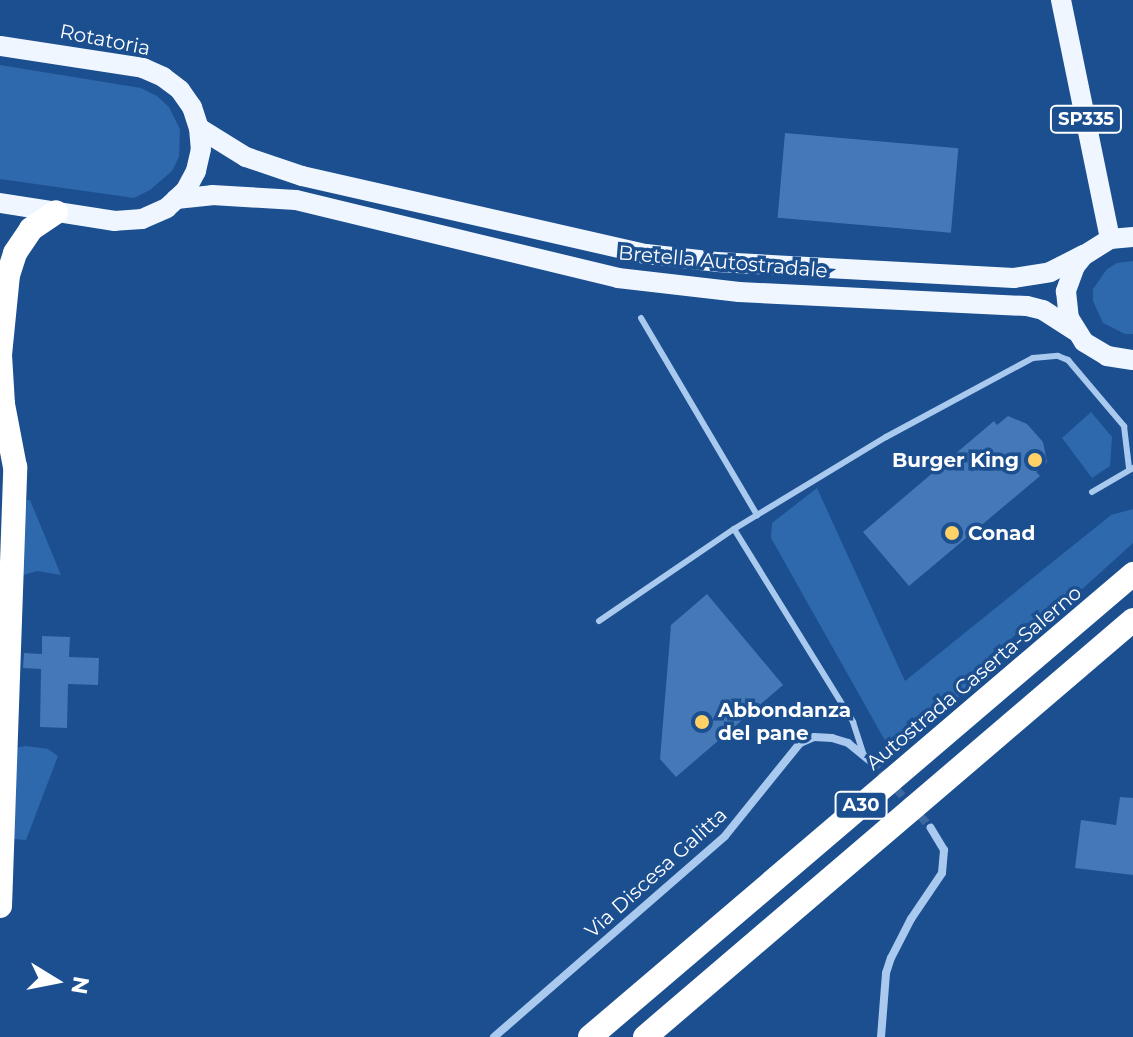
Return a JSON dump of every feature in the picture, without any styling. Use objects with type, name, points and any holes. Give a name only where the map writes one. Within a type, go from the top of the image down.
[{"type":"highway","points":[[0,906],[15,467],[3,404],[0,355],[8,275],[15,253],[31,229],[56,212]]},
{"type":"highway","name":"Autostrada Caserta-Salerno","points":[[590,1037],[1133,574]]},
{"type":"highway","name":"A30","points":[[645,1037],[1133,620]]},
{"type":"main road","name":"SP335","points":[[1061,0],[1110,239]]},
{"type":"main road","name":"Rotatoria","points":[[0,46],[143,68],[163,77],[180,90],[192,107],[199,128],[201,149],[196,171],[176,199],[167,208],[142,219],[115,221],[0,203]]},
{"type":"main road","name":"Bretella Autostradale","points":[[199,128],[246,157],[302,176],[646,254],[717,262],[1014,278],[1050,272],[1110,239]]},
{"type":"main road","name":"Bretella Autostradale","points":[[176,199],[212,195],[296,200],[618,278],[739,292],[1027,306],[1043,310],[1107,356],[1133,360]]},
{"type":"main road","points":[[1110,239],[1133,237]]},
{"type":"main road","points":[[1075,331],[1069,318],[1066,291],[1075,266],[1084,255]]},
{"type":"street","name":"Via Discesa Galitta","points":[[494,1037],[725,836],[750,810],[786,757],[800,743],[814,737],[832,738],[863,752],[873,763]]},
{"type":"street","points":[[881,1037],[886,973],[891,958],[911,919],[942,873],[944,850],[931,828]]},
{"type":"lane","points":[[641,318],[757,515]]},
{"type":"lane","points":[[599,621],[757,515],[1012,367],[1046,356],[1068,360],[1124,426],[1131,468],[1092,492]]},
{"type":"lane","points":[[734,529],[853,722],[863,752]]},
{"type":"shaded area","points":[[0,65],[141,88],[157,96],[169,107],[180,129],[179,157],[172,171],[150,190],[134,198],[0,179]]},
{"type":"shaded area","points":[[1133,261],[1133,334],[1125,334],[1103,323],[1093,301],[1093,289],[1107,269],[1117,263]]},
{"type":"shaded area","points":[[1091,412],[1112,437],[1110,466],[1092,478],[1062,438]]},
{"type":"shaded area","points":[[817,488],[905,681],[1111,515],[1133,509],[1133,543],[1057,612],[1025,627],[982,663],[961,695],[892,753],[771,538],[772,523]]},
{"type":"shaded area","points":[[30,500],[61,575],[37,571],[20,576],[21,501]]},
{"type":"shaded area","points":[[14,748],[48,749],[58,756],[26,840],[14,839]]},
{"type":"building","points":[[785,133],[958,148],[951,233],[778,218]]},
{"type":"building","points":[[1008,416],[1027,424],[1043,442],[1047,462],[1036,472],[1040,476],[909,586],[863,532],[994,421],[997,425]]},
{"type":"building","name":"Abbondanza del pane","points":[[707,594],[783,685],[676,777],[660,759],[671,625]]},
{"type":"building","points":[[42,636],[70,637],[69,657],[99,658],[98,685],[68,684],[67,728],[40,727],[41,669],[23,668],[24,653],[42,654]]},
{"type":"building","points":[[1120,797],[1133,798],[1133,875],[1075,868],[1081,820],[1116,825]]},
{"type":"tunnel","points":[[873,763],[931,828]]},
{"type":"place","name":"Burger King","points":[[1035,460]]},
{"type":"place","name":"Conad","points":[[952,533]]},
{"type":"place","name":"Abbondanza del pane","points":[[702,722]]}]
